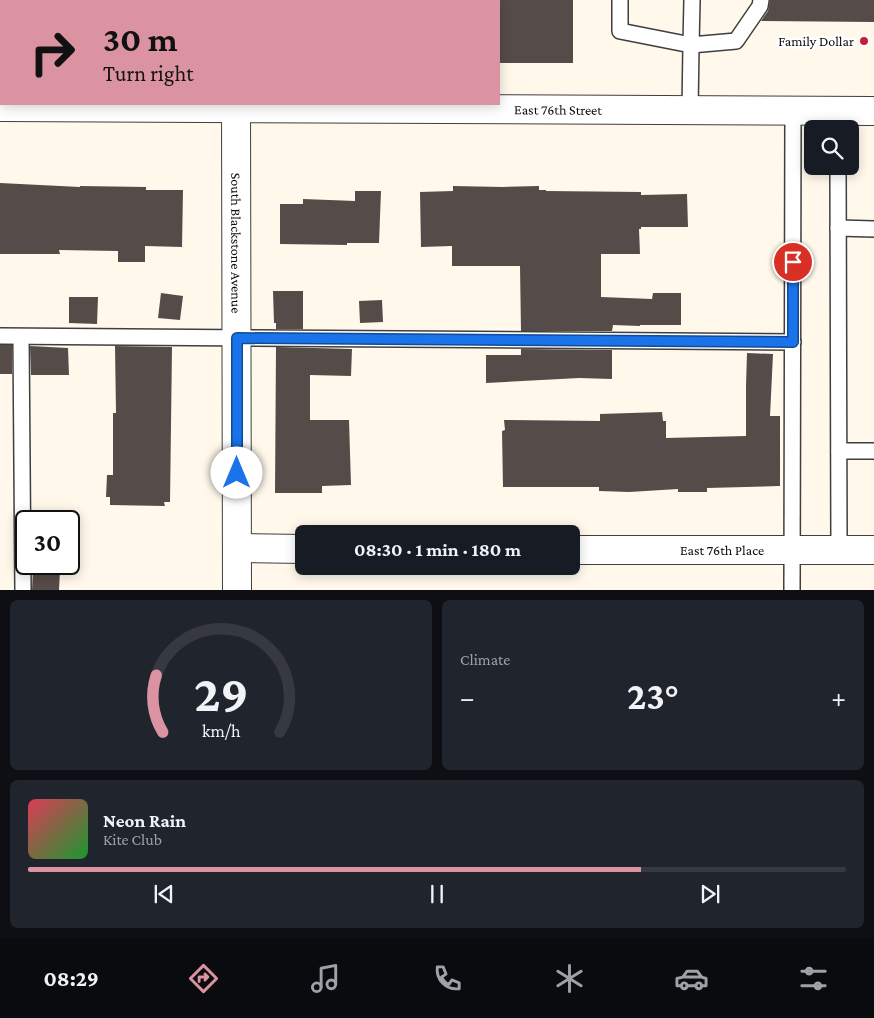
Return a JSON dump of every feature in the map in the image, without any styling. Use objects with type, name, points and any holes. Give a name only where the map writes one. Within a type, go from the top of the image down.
[{"type":"street","name":"East 76th Street","points":[[0,107],[236,106],[793,111],[838,120],[874,111]]},
{"type":"street","name":"South Blackstone Avenue","points":[[236,106],[237,590]]},
{"type":"street","points":[[237,548],[295,548]]},
{"type":"street","name":"East 76th Place","points":[[580,550],[874,550]]},
{"type":"lane","points":[[620,0],[620,31],[692,45],[736,41],[760,6],[761,0]]},
{"type":"lane","points":[[690,110],[692,0]]},
{"type":"lane","points":[[792,590],[793,111]]},
{"type":"lane","points":[[838,175],[840,550]]},
{"type":"lane","points":[[838,228],[874,229]]},
{"type":"lane","points":[[0,336],[793,342]]},
{"type":"lane","points":[[22,336],[23,590]]},
{"type":"lane","points":[[839,450],[874,451]]},
{"type":"building","points":[[500,0],[573,0],[573,63],[500,63]]},
{"type":"building","name":"Family Dollar","points":[[770,0],[874,0],[874,22],[761,21],[768,11]]},
{"type":"building","points":[[0,183],[80,187],[146,187],[146,190],[183,190],[182,247],[145,246],[145,262],[118,262],[118,251],[59,250],[60,254],[0,254]]},
{"type":"building","points":[[453,186],[539,186],[539,190],[546,191],[641,192],[641,195],[687,194],[688,227],[641,227],[639,229],[640,254],[601,254],[601,297],[652,299],[653,293],[681,293],[681,325],[613,325],[612,331],[521,331],[520,266],[452,266],[452,246],[421,247],[420,192],[453,191]]},
{"type":"building","points":[[355,191],[381,191],[379,243],[347,243],[347,245],[280,244],[280,204],[303,204],[303,199],[355,201]]},
{"type":"building","points":[[273,291],[303,291],[303,329],[276,329],[276,323],[274,323]]},
{"type":"building","points":[[161,293],[183,296],[180,320],[158,318]]},
{"type":"building","points":[[69,297],[98,297],[97,324],[69,323]]},
{"type":"building","points":[[382,300],[383,322],[360,323],[359,301]]},
{"type":"building","points":[[0,345],[12,345],[12,374],[0,374]]},
{"type":"building","points":[[30,346],[68,348],[69,375],[31,375]]},
{"type":"building","points":[[115,346],[172,347],[170,502],[164,502],[165,506],[110,505],[110,497],[106,497],[107,475],[113,475],[113,413],[116,413]]},
{"type":"building","points":[[276,347],[352,349],[351,376],[310,375],[310,420],[349,420],[351,485],[322,486],[322,493],[275,493]]},
{"type":"building","points":[[521,349],[612,350],[612,379],[579,378],[486,383],[486,355],[521,355]]},
{"type":"building","points":[[747,353],[773,354],[770,416],[780,416],[780,486],[707,488],[707,492],[678,492],[678,489],[629,492],[599,491],[599,487],[503,487],[502,431],[505,430],[504,420],[600,421],[600,414],[662,412],[663,421],[666,421],[666,438],[746,436]]},
{"type":"building","points":[[33,575],[60,575],[59,590],[32,590]]},
{"type":"place","name":"Family Dollar","points":[[864,41]]},
{"type":"route","points":[[237,473],[237,338],[793,342],[793,262]]}]
